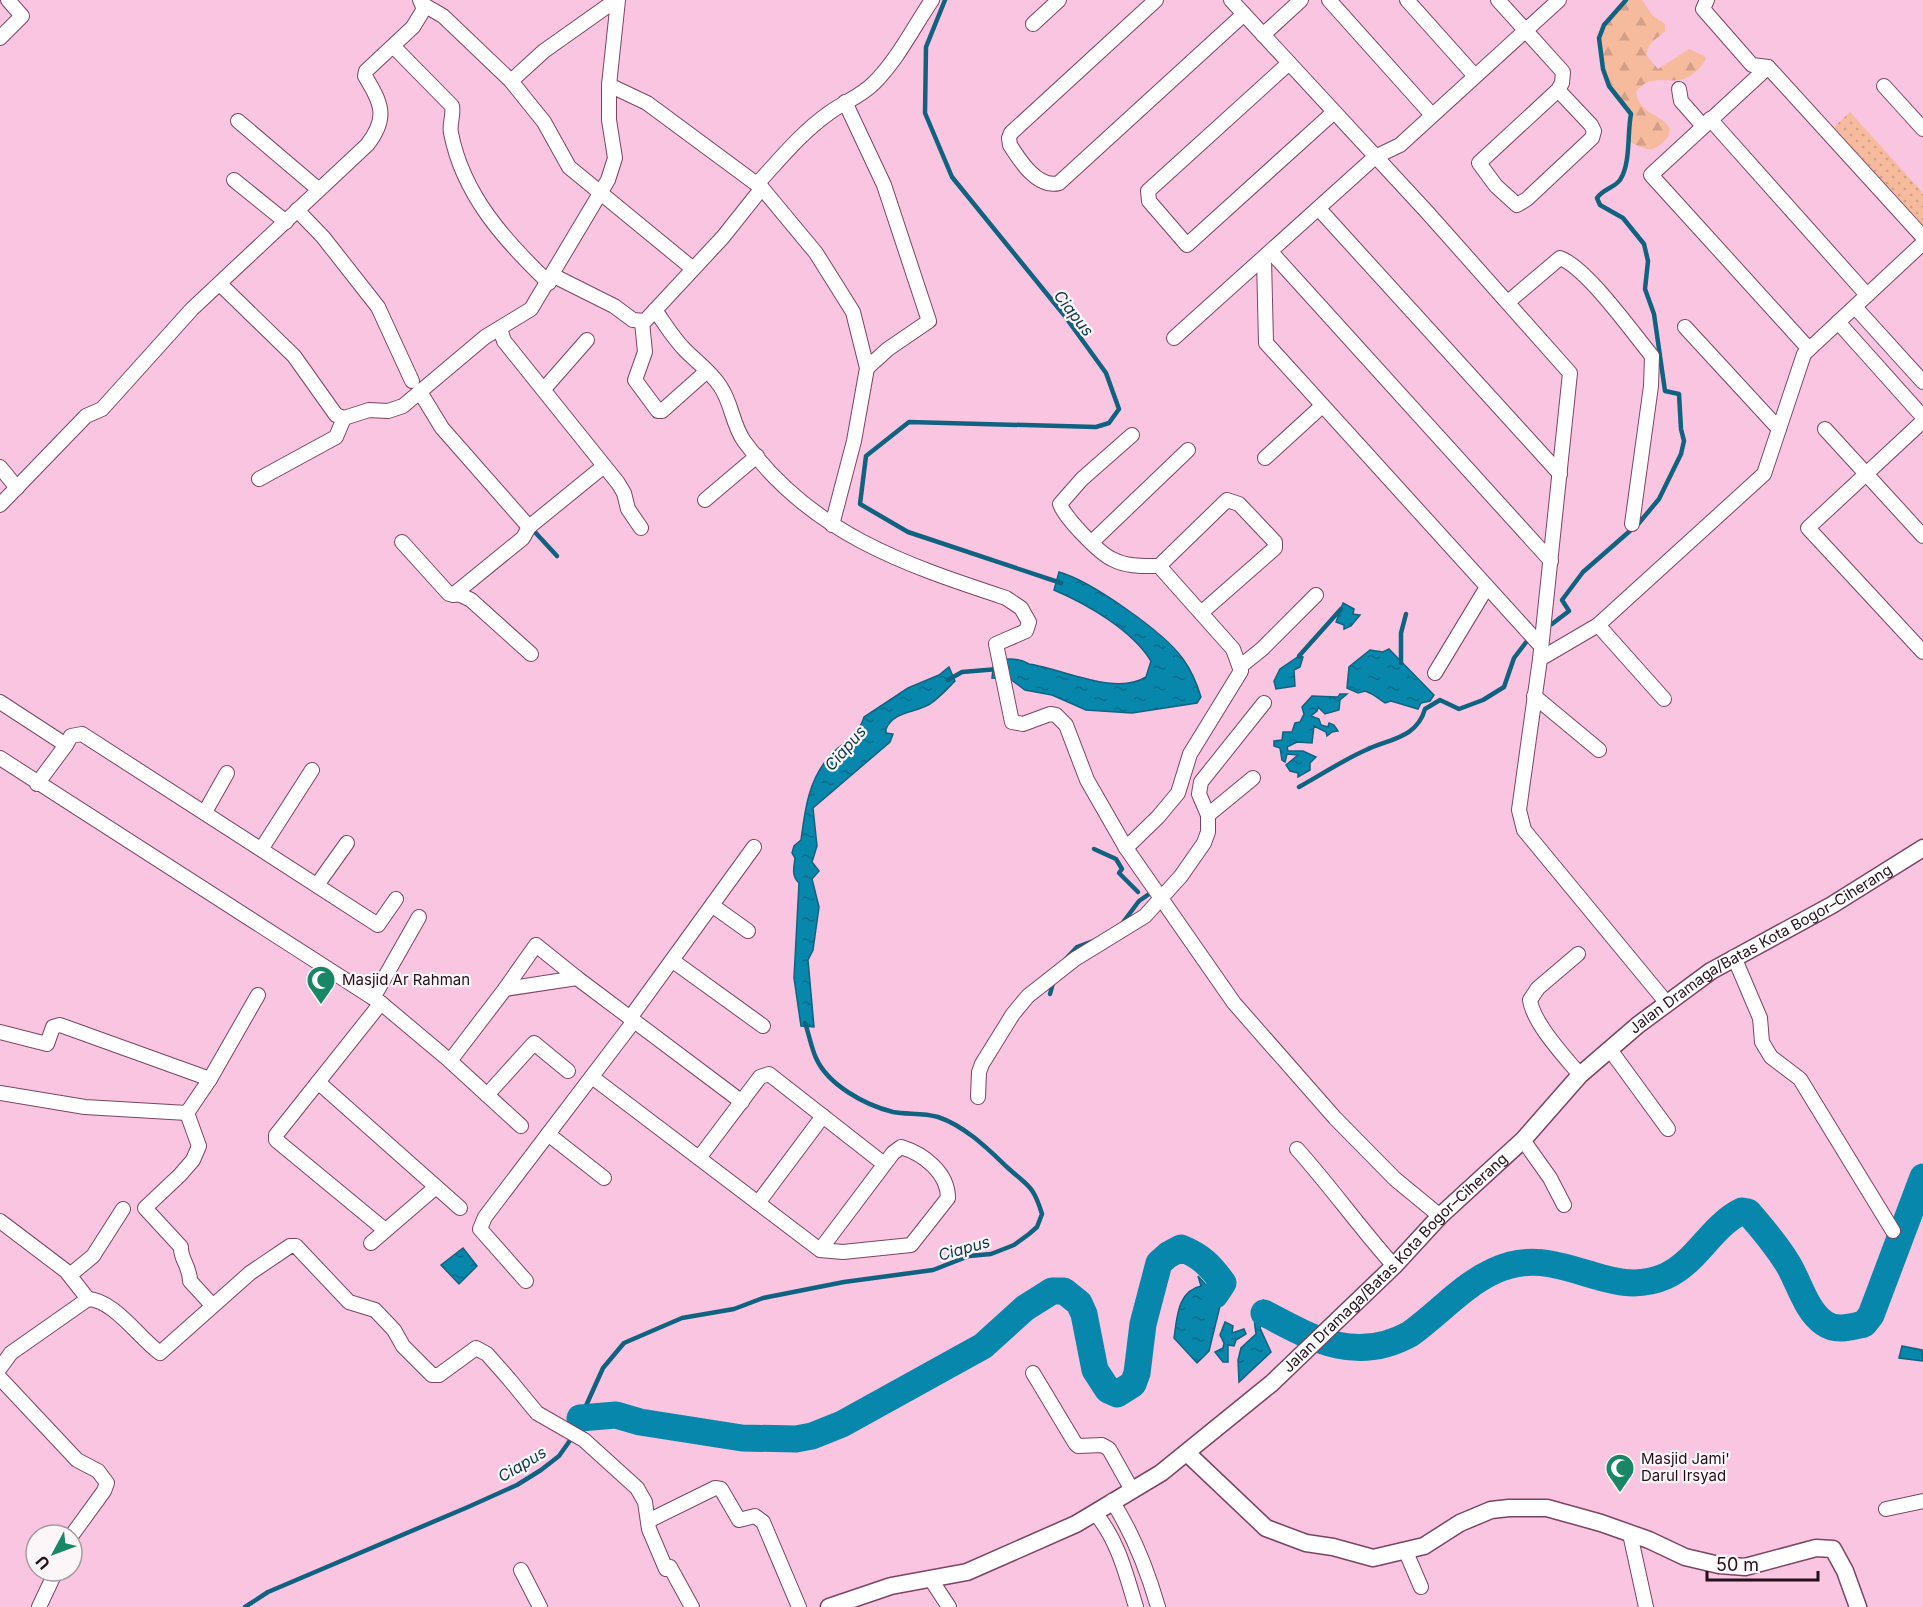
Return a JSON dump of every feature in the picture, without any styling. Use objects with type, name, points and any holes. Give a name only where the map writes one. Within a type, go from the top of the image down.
[{"type":"street","points":[[0,38],[22,16],[8,0]]},
{"type":"street","points":[[511,81],[544,51],[617,0]]},
{"type":"street","points":[[220,284],[294,356],[333,412],[344,418],[369,410],[398,409],[416,386],[485,337],[531,309],[551,279],[612,171],[615,158],[609,120],[609,85],[617,0]]},
{"type":"street","points":[[642,322],[656,310],[692,268],[734,225],[759,186],[800,136],[845,102],[852,102],[887,70],[932,0]]},
{"type":"street","points":[[1033,24],[1059,0]]},
{"type":"street","points":[[1156,0],[1011,133],[1010,145],[1040,181],[1052,185],[1059,183],[1244,14]]},
{"type":"street","points":[[1231,0],[1508,302],[1570,373],[1551,561],[1519,810],[1520,821],[1532,839],[1666,1002]]},
{"type":"street","points":[[1263,35],[1300,0]]},
{"type":"street","points":[[1329,0],[1432,115]]},
{"type":"street","points":[[1407,0],[1474,75]]},
{"type":"street","points":[[1498,0],[1563,72],[1558,90],[1479,162],[1496,186],[1517,205],[1527,199],[1593,134],[1594,130],[1586,118],[1558,90]]},
{"type":"street","points":[[1174,338],[1268,256],[1375,157],[1400,145],[1474,75],[1559,0]]},
{"type":"street","points":[[1707,0],[1703,9],[1752,65],[1752,82]]},
{"type":"street","points":[[0,505],[86,416],[102,409],[173,328],[318,189],[348,165],[377,131],[381,108],[365,73],[417,23],[422,3],[443,16],[511,81],[544,122],[569,166],[692,268]]},
{"type":"street","points":[[394,47],[452,106],[450,131],[460,170],[473,193],[508,242],[551,279],[614,306],[633,320],[642,322]]},
{"type":"street","points":[[1288,63],[1148,191],[1149,201],[1187,245],[1334,112]]},
{"type":"street","points":[[1752,65],[1768,67],[1923,237]]},
{"type":"street","points":[[1768,67],[1652,175],[1809,350]]},
{"type":"street","points":[[609,85],[647,103],[759,186],[816,253],[857,321],[867,368],[854,441],[831,525]]},
{"type":"street","points":[[1884,86],[1923,129]]},
{"type":"street","points":[[1679,89],[1681,101],[1707,123],[1867,295]]},
{"type":"street","points":[[845,102],[884,185],[929,321],[888,349],[867,368]]},
{"type":"street","points":[[237,122],[318,189]]},
{"type":"street","points":[[234,180],[286,222]]},
{"type":"street","points":[[1319,209],[1560,474]]},
{"type":"street","points":[[297,210],[323,237],[378,307],[416,386],[442,428],[529,527]]},
{"type":"street","points":[[1540,653],[1598,625],[1764,474],[1804,354],[1923,243]]},
{"type":"street","points":[[1268,256],[1266,343],[1487,586],[1540,653]]},
{"type":"street","points":[[1268,256],[1551,561]]},
{"type":"street","points":[[1508,302],[1560,258],[1574,266],[1652,356],[1651,386],[1632,524]]},
{"type":"street","points":[[1855,307],[1923,382]]},
{"type":"street","points":[[656,310],[674,338],[707,371],[724,393],[739,434],[757,456],[831,525],[876,550],[1006,598],[1021,608],[1029,627],[1023,634],[997,642],[1003,684],[1013,724],[1023,724],[1050,714],[1063,721],[1088,780],[1126,848],[1234,1003],[1298,1077],[1395,1179],[1440,1216]]},
{"type":"street","points":[[642,322],[645,352],[635,382],[656,410],[662,411],[707,371]]},
{"type":"street","points":[[1838,322],[1923,419],[1808,528],[1923,652]]},
{"type":"street","points":[[1685,327],[1779,429]]},
{"type":"street","points":[[500,329],[504,342],[621,487],[628,509],[641,528]]},
{"type":"street","points":[[544,389],[587,340]]},
{"type":"street","points":[[1869,356],[1886,340]]},
{"type":"street","points":[[1264,458],[1322,406]]},
{"type":"street","points":[[259,479],[336,437],[344,418]]},
{"type":"street","points":[[1825,429],[1923,536]]},
{"type":"street","points":[[1132,435],[1061,502],[1062,510],[1113,560],[1136,566],[1159,566],[1227,500],[1239,504],[1270,536],[1275,548],[1201,613]]},
{"type":"street","points":[[1093,541],[1188,450]]},
{"type":"street","points":[[705,500],[757,456]]},
{"type":"street","points":[[453,595],[523,538],[529,527],[604,465]]},
{"type":"street","points":[[0,467],[17,488]]},
{"type":"street","points":[[402,542],[453,595],[461,595],[471,600],[531,654]]},
{"type":"street","points":[[1159,566],[1233,649],[1242,665]]},
{"type":"street","points":[[1435,673],[1487,586]]},
{"type":"street","points":[[1126,848],[1162,813],[1178,793],[1190,754],[1234,688],[1242,665],[1316,595]]},
{"type":"street","points":[[1598,625],[1664,699]]},
{"type":"street","points":[[1534,696],[1599,750]]},
{"type":"street","points":[[0,702],[66,745]]},
{"type":"street","points":[[978,1097],[979,1071],[1018,1006],[1075,959],[1145,916],[1204,843],[1209,824],[1208,815],[1199,794],[1201,782],[1244,732],[1264,703]]},
{"type":"street","points":[[37,784],[71,736],[82,734],[378,926],[396,898]]},
{"type":"street","points":[[0,758],[37,784],[377,1001],[450,1061],[521,1126]]},
{"type":"street","points":[[262,849],[312,770]]},
{"type":"street","points":[[205,812],[227,772]]},
{"type":"street","points":[[1208,815],[1253,778]]},
{"type":"street","points":[[318,885],[346,843]]},
{"type":"street","points":[[526,1281],[480,1229],[485,1218],[592,1077],[754,847]]},
{"type":"street","name":"Jalan Dramaga/Batas Kota Bogor–Ciherang","points":[[829,1607],[858,1595],[967,1572],[1048,1538],[1161,1473],[1251,1402],[1394,1266],[1440,1216],[1523,1140],[1580,1075],[1666,1002],[1734,957],[1832,905],[1923,848]]},
{"type":"street","points":[[713,906],[748,931]]},
{"type":"street","points":[[385,1230],[276,1140],[276,1135],[377,1001],[419,917]]},
{"type":"street","points":[[450,1061],[536,945],[742,1102]]},
{"type":"street","points":[[1578,954],[1538,988],[1530,1000],[1531,1008],[1545,1030],[1580,1075]]},
{"type":"street","points":[[1734,957],[1760,1018],[1762,1042],[1771,1057],[1800,1079],[1893,1231]]},
{"type":"street","points":[[673,961],[763,1026]]},
{"type":"street","points":[[505,989],[577,978]]},
{"type":"street","points":[[187,1113],[210,1079],[258,995]]},
{"type":"street","points":[[0,1032],[46,1044],[53,1027],[60,1025],[210,1079]]},
{"type":"street","points":[[487,1095],[534,1043],[568,1071]]},
{"type":"street","points":[[1611,1051],[1668,1129]]},
{"type":"street","points":[[699,1158],[760,1077],[769,1074],[884,1164]]},
{"type":"street","points":[[592,1077],[820,1250],[843,1252],[911,1245],[948,1198],[948,1189],[935,1167],[914,1151],[901,1147],[884,1164],[820,1250]]},
{"type":"street","points":[[318,1082],[460,1208]]},
{"type":"street","points":[[0,1094],[85,1107],[187,1113]]},
{"type":"street","points":[[187,1113],[199,1146],[193,1160],[145,1208],[180,1247],[180,1254],[190,1268],[190,1281],[212,1305]]},
{"type":"street","points":[[758,1203],[823,1116]]},
{"type":"street","points":[[548,1134],[604,1178]]},
{"type":"street","points":[[1523,1140],[1550,1178],[1564,1205]]},
{"type":"street","points":[[1297,1149],[1340,1198],[1394,1266]]},
{"type":"street","points":[[371,1243],[436,1187]]},
{"type":"street","points":[[70,1275],[93,1256],[123,1209]]},
{"type":"street","points":[[0,1221],[19,1233],[70,1275],[88,1299]]},
{"type":"street","points":[[0,1368],[11,1353],[88,1299],[99,1300],[111,1308],[146,1343],[160,1353],[250,1273],[294,1245],[349,1302],[375,1310],[394,1330],[403,1346],[432,1376],[439,1375],[476,1348],[487,1354],[537,1413],[584,1440],[641,1492],[648,1521],[666,1569],[670,1567],[692,1607]]},
{"type":"street","points":[[1033,1373],[1075,1443],[1078,1446],[1102,1445],[1109,1449],[1132,1490]]},
{"type":"street","points":[[0,1378],[77,1460],[98,1471],[106,1483],[104,1491],[81,1523]]},
{"type":"street","points":[[1187,1453],[1248,1513],[1277,1534],[1373,1558],[1424,1546],[1460,1522],[1477,1515],[1509,1508],[1546,1508],[1601,1523],[1685,1557],[1733,1567],[1758,1564],[1816,1548],[1833,1549],[1845,1570],[1858,1607]]},
{"type":"street","points":[[648,1521],[715,1488],[721,1489],[739,1520],[755,1516],[763,1522],[799,1607]]},
{"type":"street","points":[[1112,1501],[1146,1564],[1158,1607]]},
{"type":"street","points":[[1886,1509],[1923,1501]]},
{"type":"street","points":[[1095,1513],[1115,1545],[1136,1607]]},
{"type":"street","points":[[1630,1534],[1646,1607]]},
{"type":"street","points":[[1115,1545],[1134,1538]]},
{"type":"street","points":[[1406,1552],[1421,1587]]},
{"type":"street","points":[[521,1570],[540,1607]]},
{"type":"street","points":[[930,1578],[949,1607]]},
{"type":"street","points":[[39,1607],[50,1583]]},
{"type":"green space","points":[[1627,0],[1642,0],[1652,15],[1665,24],[1665,31],[1653,42],[1647,52],[1647,56],[1658,69],[1689,49],[1706,57],[1699,68],[1687,78],[1651,81],[1636,92],[1641,105],[1670,128],[1668,137],[1653,149],[1627,141],[1631,113],[1610,85],[1604,69],[1600,38],[1605,25]]},
{"type":"green space","points":[[1850,112],[1923,193],[1923,226],[1834,127]]},
{"type":"water","points":[[1059,572],[1107,596],[1144,622],[1174,648],[1186,663],[1196,682],[1201,697],[1197,703],[1132,713],[1086,710],[1052,695],[1025,690],[1010,679],[992,678],[994,660],[1008,659],[1017,659],[1105,683],[1134,682],[1146,677],[1151,661],[1132,639],[1094,610],[1054,590]]},
{"type":"water","points":[[1343,603],[1354,609],[1353,614],[1360,615],[1351,626],[1344,629],[1344,625],[1336,622]]},
{"type":"water","points":[[1389,649],[1434,695],[1430,701],[1421,703],[1418,709],[1391,701],[1385,703],[1365,691],[1358,693],[1347,688],[1349,667],[1370,650],[1383,652]]},
{"type":"water","points":[[1299,656],[1303,657],[1300,667],[1294,670],[1295,686],[1276,689],[1274,681],[1280,669]]},
{"type":"water","points":[[949,667],[955,681],[930,704],[894,719],[886,729],[886,733],[893,734],[890,742],[813,808],[817,846],[812,862],[819,871],[812,879],[819,907],[813,950],[808,960],[814,1027],[801,1026],[794,978],[799,883],[794,874],[795,858],[792,853],[794,846],[801,840],[806,807],[816,777],[832,753],[858,729],[864,717],[908,688],[939,675]]},
{"type":"water","points":[[1340,694],[1347,694],[1340,700],[1339,710],[1325,714],[1318,707],[1311,716],[1319,719],[1321,725],[1328,727],[1329,723],[1334,725],[1338,731],[1327,736],[1326,732],[1314,726],[1312,743],[1297,742],[1287,747],[1288,751],[1303,751],[1316,757],[1310,763],[1310,770],[1298,777],[1298,773],[1290,771],[1286,765],[1298,755],[1287,754],[1285,762],[1282,760],[1280,748],[1274,746],[1274,741],[1282,740],[1283,732],[1292,732],[1295,723],[1300,722],[1304,714],[1302,707],[1312,696],[1338,697]]},
{"type":"water","points":[[463,1248],[477,1266],[459,1284],[441,1265]]},
{"type":"water","points":[[1198,1276],[1221,1302],[1209,1351],[1197,1363],[1174,1338],[1183,1300],[1193,1289],[1201,1286]]},
{"type":"water","points":[[1263,1300],[1266,1308],[1260,1328],[1271,1352],[1239,1382],[1238,1360],[1241,1348],[1256,1334],[1255,1311]]},
{"type":"water","points":[[1225,1322],[1233,1326],[1232,1333],[1244,1329],[1246,1334],[1236,1340],[1234,1346],[1228,1345],[1228,1362],[1223,1362],[1215,1352],[1223,1348],[1224,1343],[1220,1335]]},
{"type":"water","points":[[1902,1346],[1922,1350],[1923,1361],[1899,1358]]},
{"type":"waterway","name":"Ciapus","points":[[945,0],[926,47],[925,113],[952,177],[1064,315],[1106,373],[1119,409],[1109,423],[1096,427],[909,422],[866,456],[860,504],[908,532],[1061,583]]},
{"type":"waterway","points":[[1552,624],[1569,611],[1562,600],[1583,572],[1639,523],[1659,499],[1681,454],[1684,441],[1679,394],[1665,391],[1654,314],[1645,289],[1648,261],[1644,244],[1623,218],[1600,205],[1597,198],[1620,180],[1626,165],[1631,114],[1609,86],[1603,69],[1599,38],[1604,25],[1626,0]]},
{"type":"waterway","points":[[534,531],[557,556]]},
{"type":"waterway","points":[[1299,656],[1341,609]]},
{"type":"waterway","points":[[1401,663],[1401,633],[1406,614]]},
{"type":"waterway","points":[[1299,787],[1357,754],[1409,732],[1421,719],[1425,709],[1440,700],[1459,709],[1483,700],[1504,687],[1514,658],[1527,641]]},
{"type":"waterway","name":"Ciapus","points":[[948,680],[962,672],[998,669]]},
{"type":"waterway","points":[[1094,849],[1116,859],[1122,869],[1119,873],[1138,892]]},
{"type":"waterway","points":[[1121,925],[1139,901],[1152,892]]},
{"type":"waterway","points":[[1062,963],[1077,947],[1096,940]]},
{"type":"waterway","points":[[1050,994],[1053,983]]},
{"type":"waterway","name":"Ciapus","points":[[245,1607],[268,1592],[468,1507],[517,1485],[541,1470],[559,1456],[571,1439],[603,1368],[624,1343],[682,1318],[734,1309],[763,1298],[844,1282],[933,1270],[969,1256],[991,1254],[1014,1245],[1037,1227],[1042,1214],[1033,1192],[984,1146],[967,1132],[948,1121],[938,1117],[882,1109],[859,1099],[838,1085],[822,1068],[814,1054],[805,1023]]},
{"type":"waterway","points":[[1264,1313],[1317,1339],[1335,1344],[1371,1347],[1390,1343],[1410,1334],[1483,1277],[1518,1263],[1540,1262],[1623,1282],[1644,1282],[1666,1276],[1687,1262],[1721,1226],[1742,1211],[1748,1212],[1779,1251],[1818,1318],[1833,1327],[1844,1328],[1864,1324],[1871,1315],[1923,1177]]},
{"type":"waterway","points":[[580,1418],[616,1415],[640,1422],[742,1438],[796,1439],[812,1436],[842,1424],[983,1346],[1025,1308],[1052,1291],[1064,1291],[1079,1303],[1084,1314],[1095,1370],[1108,1390],[1117,1394],[1133,1384],[1137,1373],[1143,1324],[1159,1263],[1181,1248],[1194,1254],[1209,1266],[1223,1283],[1215,1295]]},
{"type":"place","name":"Masjid Ar Rahman","points":[[321,1006]]},
{"type":"place","name":"Masjid Jami' Darul Irsyad","points":[[1620,1494]]}]
